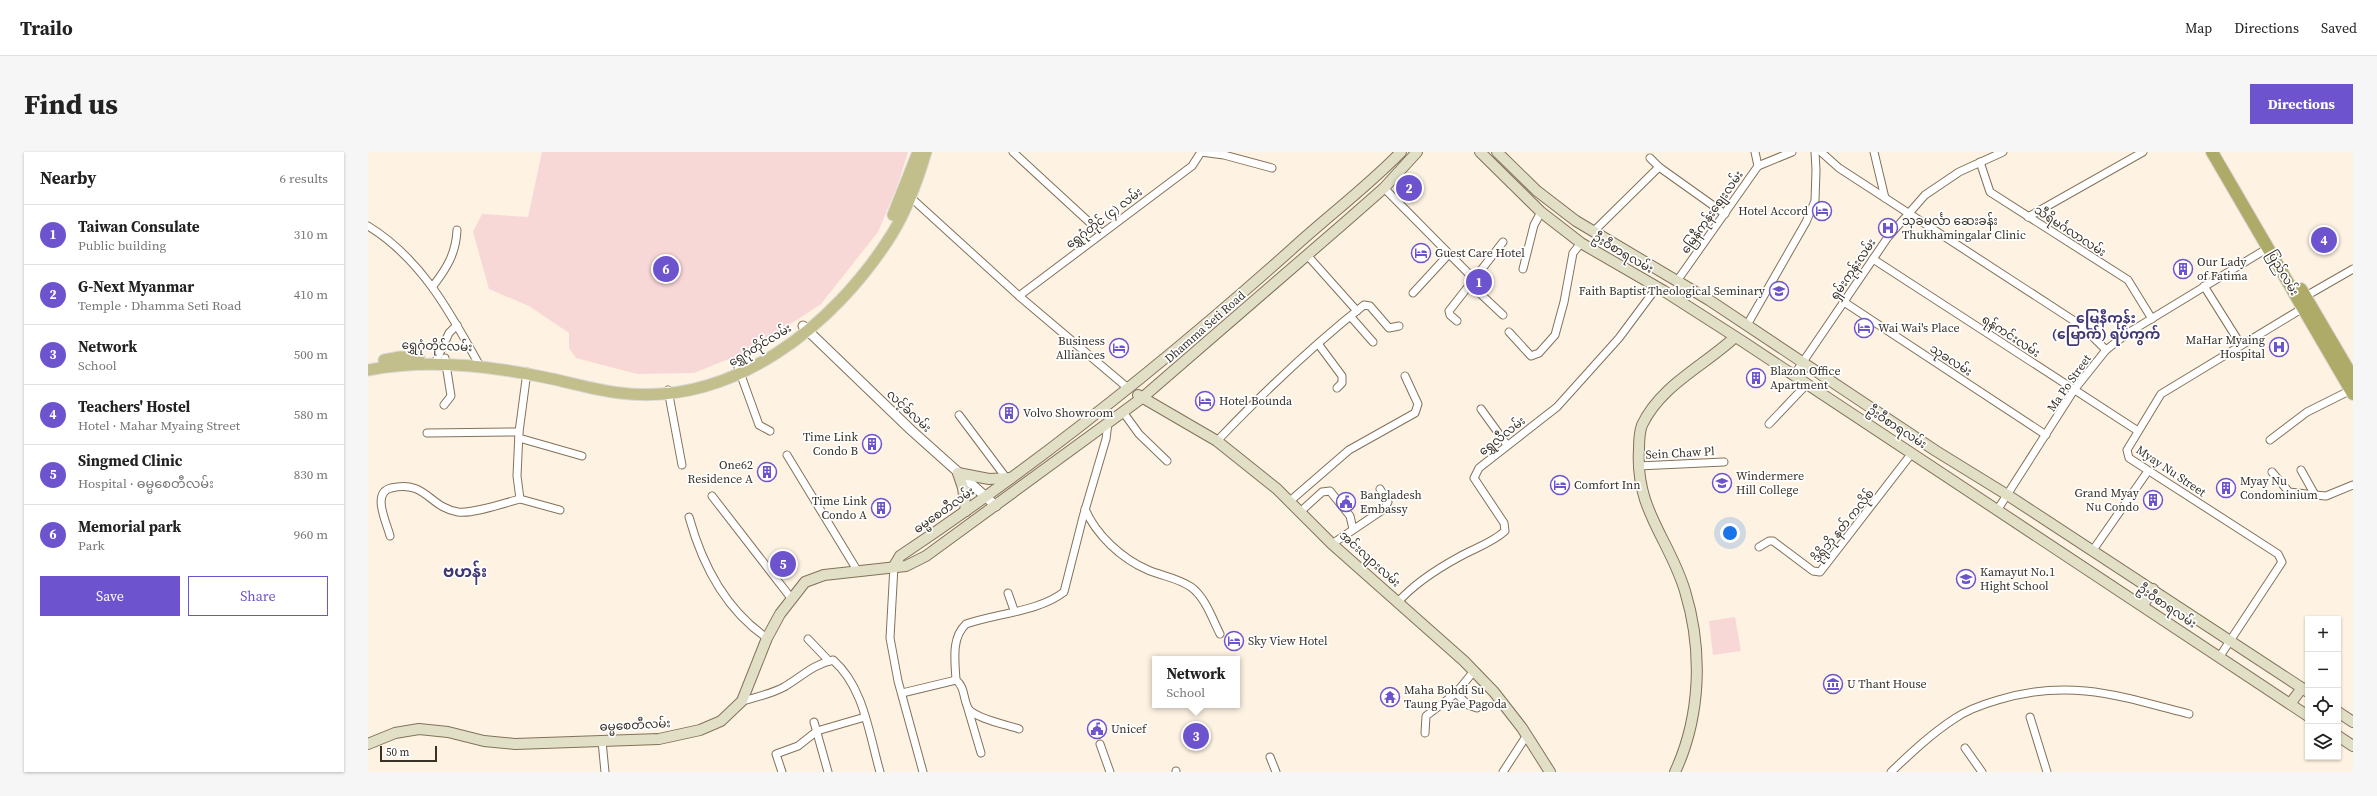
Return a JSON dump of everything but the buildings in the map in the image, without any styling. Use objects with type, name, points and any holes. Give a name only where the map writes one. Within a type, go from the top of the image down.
[{"type":"highway","name":"ပြည်လမ်း","points":[[2212,152],[2352,392]]},
{"type":"highway","name":"ပြည်လမ်း","points":[[2220,152],[2353,377]]},
{"type":"main road","name":"ရွှေဂုံတိုင်လမ်း","points":[[368,364],[400,357],[478,364],[527,371],[620,393],[668,391],[717,383],[782,350],[805,329],[832,309],[878,254],[893,232],[918,152]]},
{"type":"main road","name":"ရွှေဂုံတိုင်လမ်း","points":[[906,194],[926,152]]},
{"type":"main road","name":"Dhamma Seti Road","points":[[1009,478],[1129,389],[1208,324],[1401,152]]},
{"type":"main road","name":"Dhamma Seti Road","points":[[996,506],[1142,398],[1384,188],[1417,152]]},
{"type":"main road","name":"ဦးဝီစာရလမ်း","points":[[1480,152],[1541,212],[1581,243],[1660,289],[1739,339],[2220,656],[2305,714]]},
{"type":"main road","name":"ဦးဝီစာရလမ်း","points":[[1497,152],[1537,192],[1576,221],[1675,279],[1803,361],[1936,450],[2093,550],[2305,690]]},
{"type":"main road","points":[[1298,244],[1307,255]]},
{"type":"main road","points":[[1660,289],[1675,279]]},
{"type":"main road","points":[[1712,322],[1722,309]]},
{"type":"main road","points":[[1676,772],[1684,750],[1695,694],[1698,665],[1694,629],[1685,590],[1644,500],[1638,466],[1641,427],[1660,397],[1719,352],[1739,339],[1749,327]]},
{"type":"main road","name":"ရွှေဂုံတိုင်လမ်း","points":[[368,370],[441,361]]},
{"type":"main road","name":"အင်းလျားလမ်း","points":[[1129,389],[1142,398],[1218,441],[1244,461],[1290,501],[1332,544],[1474,671],[1494,692],[1527,735],[1550,772]]},
{"type":"main road","points":[[1864,421],[1872,408]]},
{"type":"main road","points":[[1928,463],[1936,450]]},
{"type":"main road","points":[[958,473],[973,477],[1009,478]]},
{"type":"main road","points":[[958,473],[963,488],[966,511]]},
{"type":"main road","name":"ဓမ္မစေတီလမ်း","points":[[894,566],[900,556],[966,511],[1009,478]]},
{"type":"main road","name":"ဓမ္မစေတီလမ်း","points":[[368,744],[395,733],[419,729],[448,732],[484,741],[515,744],[659,739],[700,730],[721,721],[742,701],[767,638],[780,614],[805,582],[824,574],[906,566],[926,556],[996,506]]},
{"type":"main road","points":[[2073,559],[2083,544]]},
{"type":"main road","points":[[2143,606],[2153,590]]},
{"type":"main road","points":[[2290,704],[2305,690]]},
{"type":"main road","points":[[2341,714],[2353,722]]},
{"type":"main road","points":[[2341,738],[2353,746]]},
{"type":"street","points":[[1013,152],[1101,233]]},
{"type":"street","points":[[1755,152],[1758,166]]},
{"type":"street","name":"မြေနီကုန်းစျေးလမ်း","points":[[1675,279],[1758,166],[1792,152]]},
{"type":"street","points":[[1749,327],[1806,222],[1815,201],[1816,170],[1814,152]]},
{"type":"street","points":[[1821,152],[1839,168],[2082,326],[2106,350]]},
{"type":"street","points":[[1874,152],[1886,198]]},
{"type":"street","name":"ရှမ်းကုန်းလမ်း","points":[[1794,375],[1873,259],[1908,213],[1925,195],[1959,172],[2003,152]]},
{"type":"street","points":[[2028,217],[2143,152]]},
{"type":"street","points":[[1200,153],[1224,155],[1272,168]]},
{"type":"street","name":"ရွှေဂုံတိုင် (၄) လမ်း","points":[[1019,296],[1192,166],[1200,153]]},
{"type":"street","points":[[1650,158],[1659,167],[1724,214]]},
{"type":"street","name":"သီရိမင်္ဂလာလမ်း","points":[[1980,162],[1990,192],[2128,280],[2152,319]]},
{"type":"street","points":[[1594,231],[1659,167]]},
{"type":"street","points":[[1384,188],[1449,254],[1503,315]]},
{"type":"street","points":[[906,194],[1019,296],[1129,389]]},
{"type":"street","points":[[1523,269],[1534,226],[1541,212]]},
{"type":"street","points":[[368,226],[404,254],[433,286],[457,325],[478,364]]},
{"type":"street","points":[[433,286],[449,265],[454,249],[457,230]]},
{"type":"street","points":[[1457,320],[1449,311],[1503,242]]},
{"type":"street","points":[[1509,332],[1531,356],[1539,353],[1554,335],[1564,302],[1573,252],[1581,243]]},
{"type":"street","name":"Ma Po Street","points":[[1998,510],[2074,390],[2106,350],[2204,286],[2268,248]]},
{"type":"street","points":[[1413,293],[1449,254]]},
{"type":"street","points":[[1307,255],[1357,311]]},
{"type":"street","name":"ရန်ကင်းလမ်း","points":[[1873,259],[2138,431]]},
{"type":"street","points":[[2306,296],[2353,269]]},
{"type":"street","points":[[2204,286],[2242,346]]},
{"type":"street","name":"ရွှေလီလမ်း","points":[[1398,602],[1416,584],[1459,557],[1497,538],[1505,531],[1504,523],[1474,478],[1478,468],[1556,407],[1619,338],[1660,289]]},
{"type":"street","name":"သုခလမ်း","points":[[1844,302],[2046,436]]},
{"type":"street","points":[[1218,441],[1258,398],[1272,388],[1357,311],[1368,304],[1389,328],[1398,326]]},
{"type":"street","name":"Myay Nu Street","points":[[2220,656],[2282,562],[2282,558],[2129,458],[2126,453],[2161,394],[2303,308]]},
{"type":"street","points":[[1351,317],[1374,342]]},
{"type":"street","points":[[444,405],[451,396],[441,361],[449,333],[457,325]]},
{"type":"street","name":"လင့်ခ်လမ်း","points":[[805,329],[958,473],[996,506]]},
{"type":"street","points":[[1319,345],[1342,376],[1342,383],[1337,388]]},
{"type":"street","points":[[520,499],[517,476],[519,435],[527,371]]},
{"type":"street","points":[[739,371],[759,425],[770,431]]},
{"type":"street","points":[[1290,501],[1349,450],[1415,413],[1418,404],[1405,376]]},
{"type":"street","points":[[1769,424],[1807,384]]},
{"type":"street","points":[[668,391],[682,465]]},
{"type":"street","points":[[2270,440],[2307,412],[2352,392]]},
{"type":"street","points":[[1481,410],[1507,445]]},
{"type":"street","points":[[1123,412],[1139,434],[1167,461]]},
{"type":"street","points":[[959,415],[1009,478]]},
{"type":"street","points":[[981,753],[961,684],[956,680],[955,648],[960,630],[966,624],[980,619],[1052,601],[1064,592],[1085,509],[1106,439],[1108,424]]},
{"type":"street","points":[[427,433],[519,435],[582,456]]},
{"type":"street","name":"ဒိုရိုဘို နတ် ကလိုစ်","points":[[1759,547],[1769,541],[1773,541],[1813,571],[1820,572],[1912,453]]},
{"type":"street","points":[[787,455],[857,570]]},
{"type":"street","name":"Sein Chaw Pl","points":[[1638,466],[1724,462]]},
{"type":"street","points":[[2093,550],[2148,470]]},
{"type":"street","points":[[2301,470],[2315,495]]},
{"type":"street","points":[[2272,472],[2289,492],[2326,496],[2353,485]]},
{"type":"street","points":[[390,536],[380,500],[382,493],[388,489],[412,486],[446,508],[458,512],[520,499],[560,510]]},
{"type":"street","points":[[1332,544],[1387,506],[1388,502],[1380,489]]},
{"type":"street","points":[[1300,512],[1322,492],[1330,491],[1350,516],[1353,529]]},
{"type":"street","points":[[712,496],[791,598]]},
{"type":"street","points":[[1085,509],[1089,520],[1117,551],[1147,569],[1181,581],[1192,588],[1203,600],[1220,634]]},
{"type":"street","points":[[689,517],[697,548],[727,600],[750,627],[767,638]]},
{"type":"street","points":[[894,566],[890,638],[902,693],[923,772]]},
{"type":"street","points":[[1008,593],[1014,610]]},
{"type":"street","points":[[808,639],[829,660]]},
{"type":"street","points":[[742,701],[767,694],[784,686],[822,662],[833,660],[846,671],[859,696],[880,772]]},
{"type":"street","points":[[1425,733],[1426,716],[1456,692],[1474,671]]},
{"type":"street","points":[[902,693],[956,680]]},
{"type":"street","points":[[1891,772],[1915,750],[1963,714],[1991,702],[2039,690],[2074,688],[2121,696],[2189,714]]},
{"type":"street","points":[[1456,692],[1468,705],[1477,708]]},
{"type":"street","points":[[968,709],[975,715],[1019,729]]},
{"type":"street","points":[[782,772],[776,754],[798,746],[817,731],[865,717]]},
{"type":"street","points":[[2030,717],[2047,772]]},
{"type":"street","points":[[814,722],[828,772]]},
{"type":"street","points":[[1503,772],[1527,735]]},
{"type":"street","points":[[602,741],[605,772]]},
{"type":"street","points":[[1100,744],[1110,772]]},
{"type":"street","points":[[1965,748],[1982,772]]},
{"type":"street","points":[[1270,757],[1276,772]]},
{"type":"shaded area","points":[[542,152],[908,152],[898,184],[878,232],[821,304],[751,350],[694,373],[637,374],[576,358],[569,348],[569,333],[529,306],[489,289],[473,232],[482,214],[528,217]]},
{"type":"shaded area","points":[[1735,617],[1741,651],[1713,655],[1709,621]]},
{"type":"place","name":"G-Next Myanmar","points":[[1409,188]]},
{"type":"place","name":"Hotel Accord","points":[[1822,211]]},
{"type":"place","name":"သုခမင်္လာ ဆေးခန်း Thukhamingalar Clinic","points":[[1888,228]]},
{"type":"place","name":"Teachers' Hostel","points":[[2324,240]]},
{"type":"place","name":"Guest Care Hotel","points":[[1421,253]]},
{"type":"place","name":"Memorial park","points":[[666,269]]},
{"type":"place","name":"Our Lady of Fatima","points":[[2183,269]]},
{"type":"place","name":"Taiwan Consulate","points":[[1479,282]]},
{"type":"place","name":"Faith Baptist Theological Seminary","points":[[1779,291]]},
{"type":"place","name":"Wai Wai's Place","points":[[1864,328]]},
{"type":"place","name":"MaHar Myaing Hospital","points":[[2279,347]]},
{"type":"place","name":"Business Alliances","points":[[1119,348]]},
{"type":"place","name":"Blazon Office Apartment","points":[[1756,378]]},
{"type":"place","name":"Hotel Bounda","points":[[1205,401]]},
{"type":"place","name":"Volvo Showroom","points":[[1009,413]]},
{"type":"place","name":"Time Link Condo B","points":[[872,444]]},
{"type":"place","name":"One62 Residence A","points":[[767,472]]},
{"type":"place","name":"Windermere Hill College","points":[[1722,483]]},
{"type":"place","name":"Comfort Inn","points":[[1560,485]]},
{"type":"place","name":"Myay Nu Condominium","points":[[2226,488]]},
{"type":"place","name":"Grand Myay Nu Condo","points":[[2153,500]]},
{"type":"place","name":"Bangladesh Embassy","points":[[1346,502]]},
{"type":"place","name":"Time Link Condo A","points":[[881,508]]},
{"type":"place","name":"Singmed Clinic","points":[[783,564]]},
{"type":"place","name":"Kamayut No.1 Hight School","points":[[1966,579]]},
{"type":"place","name":"Sky View Hotel","points":[[1234,641]]},
{"type":"place","name":"U Thant House","points":[[1833,684]]},
{"type":"place","name":"Maha Bohdi Su Taung Pyae Pagoda","points":[[1390,697]]},
{"type":"place","name":"Unicef","points":[[1097,729]]},
{"type":"place","name":"Network","points":[[1196,736]]},
{"type":"district","name":"မြေနီကုန်း (မြောက်) ရပ်ကွက်","points":[[2106,326]]},
{"type":"district","name":"ဗဟန်း","points":[[465,571]]}]
